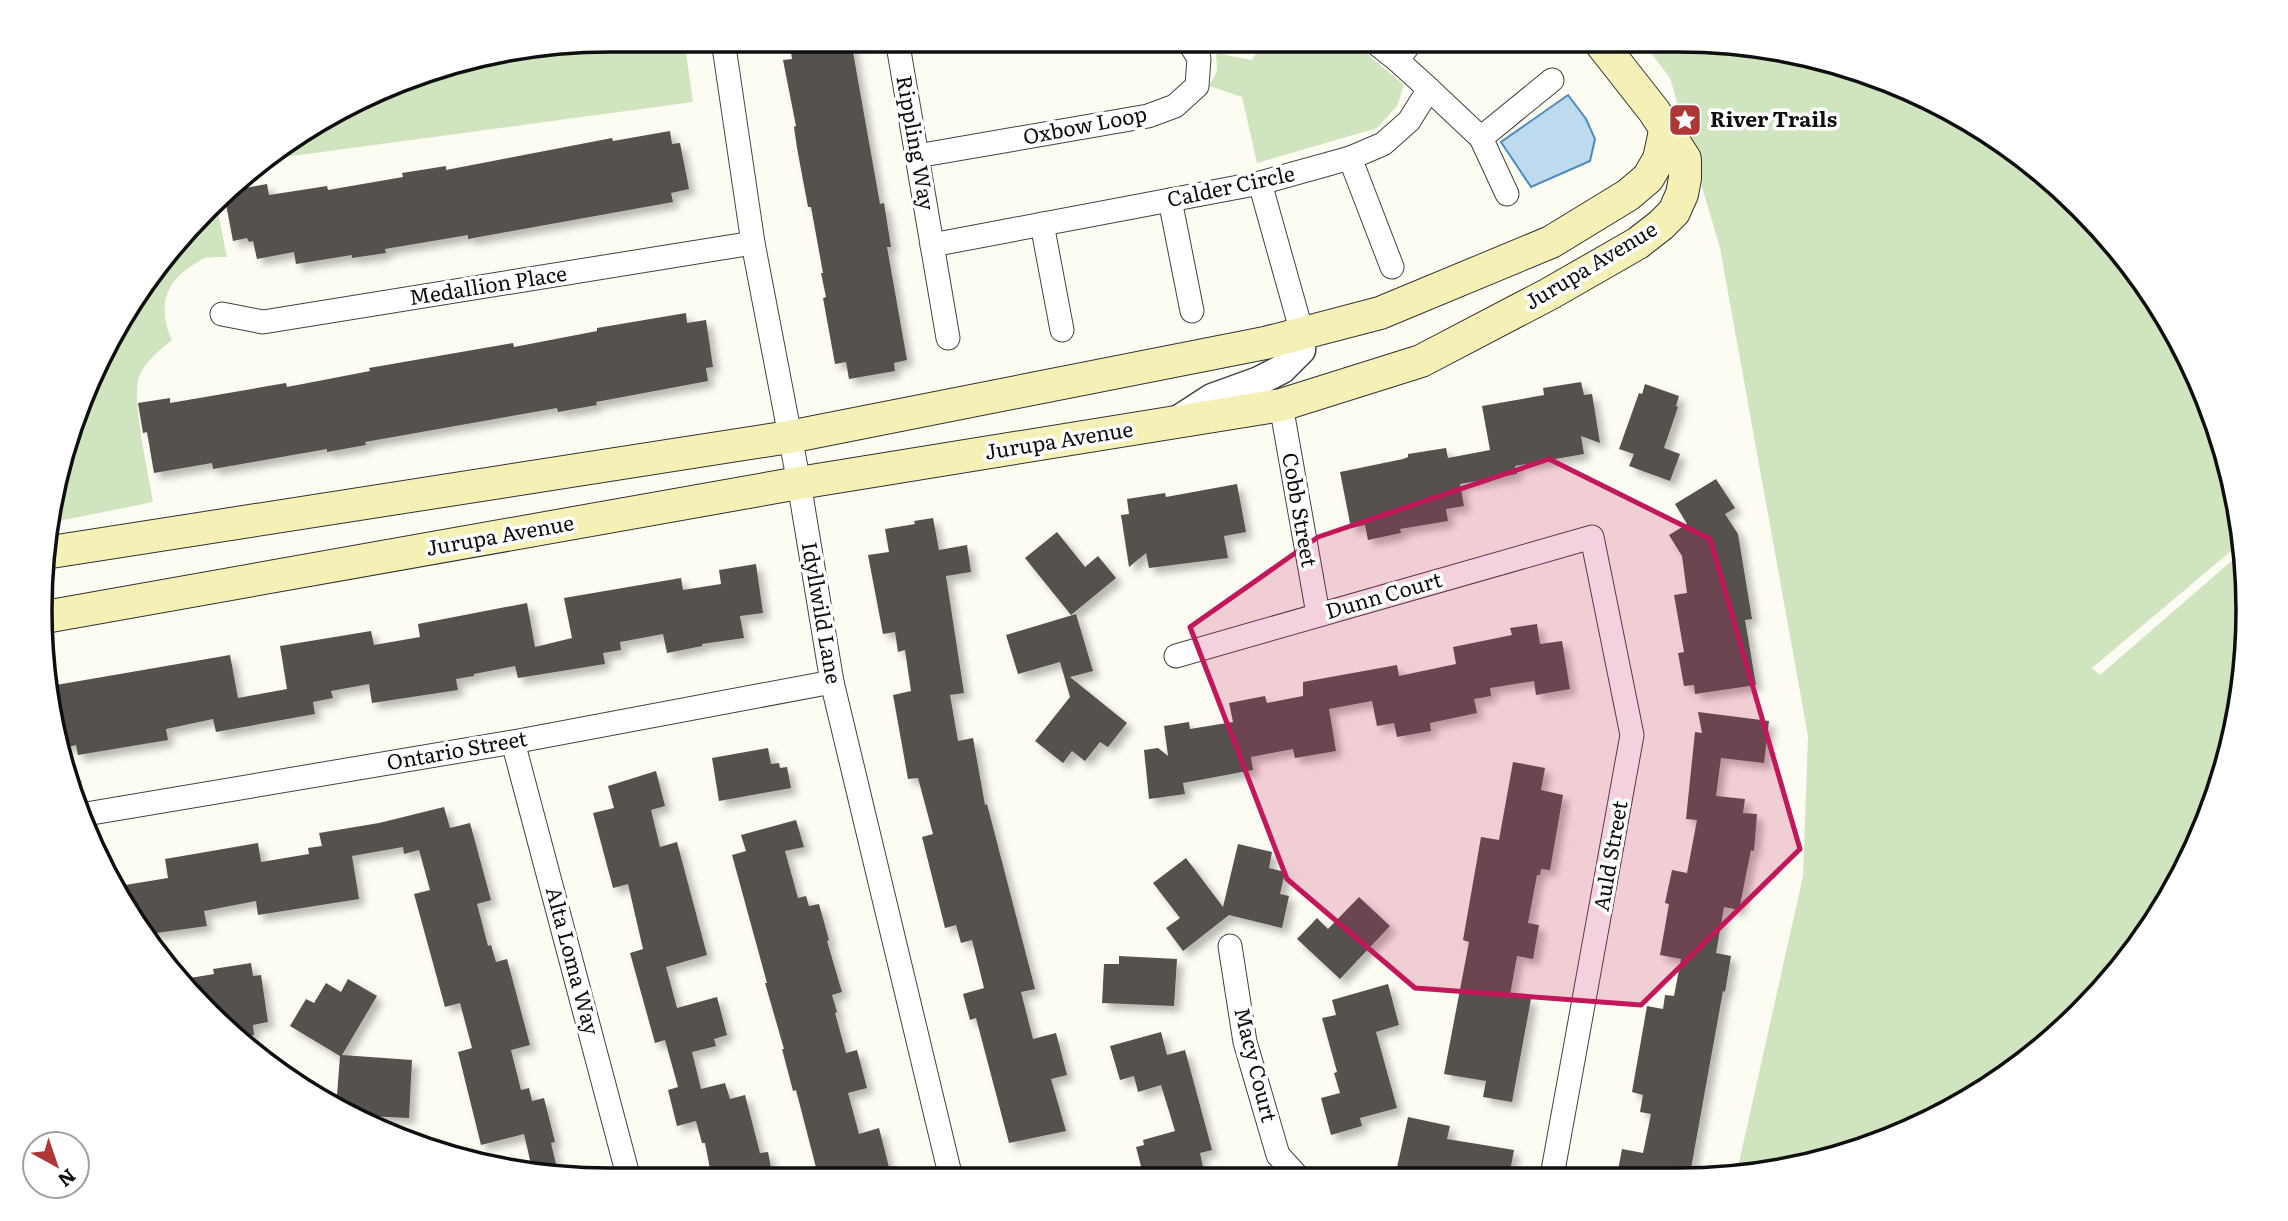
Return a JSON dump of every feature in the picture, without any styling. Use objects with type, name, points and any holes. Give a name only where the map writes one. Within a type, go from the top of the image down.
[{"type":"main road","points":[[1608,52],[1654,111],[1665,131]]},
{"type":"main road","name":"Jurupa Avenue","points":[[56,551],[789,437],[1252,346],[1380,313],[1551,242],[1628,195],[1648,178],[1659,159],[1665,131]]},
{"type":"main road","name":"Jurupa Avenue","points":[[52,616],[799,483],[1281,405],[1421,361],[1549,294],[1638,243],[1661,226],[1674,212],[1682,194],[1685,159],[1665,131]]},
{"type":"street","name":"Idyllwild Lane","points":[[725,52],[753,243],[799,483],[832,682],[949,1168]]},
{"type":"street","name":"Rippling Way","points":[[899,52],[948,338]]},
{"type":"street","name":"Oxbow Loop","points":[[917,156],[1148,116],[1175,106],[1197,86],[1199,58],[1195,52]]},
{"type":"street","points":[[1387,52],[1481,138],[1507,194]]},
{"type":"street","points":[[1397,60],[1403,52]]},
{"type":"street","points":[[1481,138],[1552,80]]},
{"type":"street","name":"Calder Circle","points":[[932,245],[1260,183],[1350,159],[1383,144],[1409,121],[1429,89]]},
{"type":"street","points":[[1350,159],[1392,267]]},
{"type":"street","points":[[1175,422],[1212,398],[1259,381],[1282,369],[1301,349],[1303,333],[1260,183]]},
{"type":"street","points":[[1170,200],[1192,311]]},
{"type":"street","points":[[1042,224],[1062,330]]},
{"type":"street","name":"Medallion Place","points":[[222,314],[263,322],[753,243]]},
{"type":"street","name":"Cobb Street","points":[[1281,405],[1318,614]]},
{"type":"street","name":"Dunn Court","points":[[1176,656],[1592,537]]},
{"type":"street","name":"Auld Street","points":[[1554,1168],[1632,735],[1592,537]]},
{"type":"street","name":"Ontario Street","points":[[91,813],[513,742],[832,682]]},
{"type":"street","name":"Alta Loma Way","points":[[513,742],[626,1168]]},
{"type":"street","name":"Macy Court","points":[[1230,946],[1248,1055],[1278,1154],[1290,1168]]},
{"type":"highlighted area","points":[[1549,459],[1710,539],[1800,849],[1641,1005],[1415,988],[1287,879],[1190,627],[1318,537]]},
{"type":"green space","points":[[610,52],[686,52],[693,102],[287,157],[331,127],[397,95],[466,72],[538,57]]},
{"type":"green space","points":[[1256,52],[1365,52],[1404,85],[1397,106],[1377,128],[1257,163],[1242,97],[1209,86],[1217,71],[1216,53],[1252,60]]},
{"type":"green space","points":[[1650,52],[1714,54],[1786,63],[1857,82],[1924,110],[1988,147],[2045,191],[2097,243],[2141,300],[2178,364],[2206,431],[2225,502],[2232,550],[2092,668],[2100,675],[2233,560],[2234,574],[2236,610],[2231,683],[2225,719],[2206,790],[2178,857],[2161,889],[2141,921],[2097,978],[2072,1005],[2017,1053],[1956,1094],[1924,1111],[1857,1139],[1786,1158],[1738,1165],[1803,876],[1808,736],[1720,248],[1670,78]]},
{"type":"green space","points":[[218,214],[227,257],[203,259],[174,282],[165,309],[165,319],[172,340],[157,352],[139,377],[139,420],[153,502],[60,521],[82,431],[127,331],[168,271]]},
{"type":"water","points":[[1568,95],[1586,119],[1595,139],[1590,161],[1531,187],[1501,142]]},
{"type":"building","points":[[791,52],[853,52],[880,204],[884,203],[891,247],[887,247],[907,360],[894,363],[895,371],[849,379],[846,362],[835,364],[823,298],[826,297],[823,273],[811,207],[808,207],[783,60],[792,59]]},
{"type":"building","points":[[670,131],[672,144],[680,143],[689,189],[671,193],[673,202],[468,239],[468,235],[385,249],[386,253],[352,258],[352,255],[296,264],[294,252],[257,259],[253,241],[249,242],[247,238],[233,241],[226,206],[247,187],[267,184],[269,195],[327,186],[328,190],[403,177],[402,173],[446,166],[446,170],[612,138],[613,141]]},
{"type":"building","points":[[686,313],[687,323],[706,320],[713,367],[706,368],[708,381],[596,402],[597,405],[558,412],[557,408],[365,442],[366,445],[327,452],[327,449],[213,469],[212,463],[154,473],[147,432],[143,433],[138,403],[170,398],[170,403],[286,383],[287,387],[370,371],[369,368],[513,343],[514,347],[597,331],[597,328]]},
{"type":"building","points":[[1581,382],[1584,395],[1592,394],[1600,443],[1581,436],[1584,454],[1515,466],[1517,474],[1460,484],[1464,506],[1446,509],[1448,521],[1400,529],[1401,533],[1368,540],[1365,525],[1351,528],[1340,472],[1403,459],[1408,457],[1408,454],[1446,448],[1448,458],[1490,450],[1482,406],[1544,395],[1543,388]]},
{"type":"building","points":[[1645,384],[1679,396],[1664,448],[1680,454],[1670,481],[1629,466],[1634,454],[1619,449],[1639,393],[1642,394]]},
{"type":"building","points":[[1716,479],[1735,508],[1725,514],[1738,534],[1752,619],[1745,620],[1756,685],[1695,694],[1694,685],[1684,686],[1678,653],[1684,652],[1674,595],[1687,593],[1682,556],[1669,535],[1687,524],[1675,504]]},
{"type":"building","points":[[1237,484],[1246,532],[1224,536],[1228,558],[1149,568],[1146,553],[1129,567],[1121,515],[1129,514],[1127,499],[1165,493],[1166,497]]},
{"type":"building","points":[[933,518],[939,550],[967,545],[971,572],[946,576],[964,693],[950,695],[958,741],[973,738],[985,805],[987,804],[1035,989],[1021,992],[1033,1039],[1056,1033],[1067,1075],[1051,1079],[1066,1131],[1009,1143],[976,1018],[970,1020],[963,994],[984,988],[972,940],[961,943],[956,925],[945,928],[922,837],[933,834],[918,778],[908,779],[893,695],[911,691],[905,650],[898,652],[895,632],[883,634],[868,555],[889,552],[885,529]]},
{"type":"building","points":[[1057,532],[1085,567],[1098,556],[1116,578],[1071,615],[1025,558]]},
{"type":"building","points":[[756,564],[763,613],[740,616],[744,638],[702,644],[667,653],[663,634],[620,642],[621,650],[603,653],[605,664],[518,678],[515,666],[456,679],[458,690],[372,703],[369,684],[331,691],[333,698],[313,702],[315,714],[216,732],[213,719],[166,729],[168,740],[78,755],[76,745],[70,747],[63,719],[57,685],[230,655],[238,698],[287,689],[280,646],[371,631],[374,645],[420,637],[418,624],[527,603],[535,647],[572,638],[564,598],[681,578],[683,590],[721,584],[719,570]]},
{"type":"building","points":[[1076,614],[1093,671],[1070,677],[1127,723],[1108,747],[1100,742],[1085,761],[1072,751],[1063,763],[1035,741],[1070,697],[1060,662],[1018,674],[1006,635]]},
{"type":"building","points":[[1537,624],[1540,644],[1562,641],[1570,689],[1536,695],[1534,681],[1490,688],[1491,696],[1474,699],[1477,713],[1430,723],[1431,731],[1397,737],[1394,723],[1377,726],[1372,701],[1329,709],[1336,751],[1295,758],[1293,749],[1251,757],[1253,770],[1183,783],[1185,794],[1149,799],[1144,750],[1158,748],[1168,756],[1164,726],[1189,722],[1190,729],[1233,722],[1229,703],[1265,696],[1267,703],[1303,696],[1303,682],[1397,665],[1399,676],[1456,664],[1453,647],[1512,635],[1510,628]]},
{"type":"building","points":[[1698,712],[1769,721],[1764,763],[1721,758],[1716,796],[1745,799],[1743,813],[1757,814],[1754,851],[1751,850],[1739,910],[1724,907],[1716,953],[1731,956],[1691,1168],[1618,1168],[1622,1149],[1643,1153],[1651,1114],[1640,1112],[1643,1095],[1632,1092],[1647,1006],[1663,1009],[1665,995],[1674,996],[1681,959],[1660,955],[1669,904],[1665,903],[1672,870],[1687,873],[1697,820],[1686,819],[1695,732],[1702,733]]},
{"type":"building","points":[[768,748],[771,764],[779,763],[780,768],[787,767],[791,788],[719,801],[712,758]]},
{"type":"building","points":[[1513,762],[1545,768],[1541,790],[1563,795],[1550,870],[1541,869],[1540,875],[1537,875],[1528,923],[1539,925],[1533,959],[1517,956],[1510,995],[1531,999],[1512,1102],[1483,1097],[1486,1081],[1444,1074],[1469,942],[1463,940],[1481,837],[1499,840]]},
{"type":"building","points":[[656,771],[665,806],[651,810],[660,847],[677,842],[707,955],[666,967],[677,1008],[717,997],[727,1035],[714,1039],[716,1046],[692,1052],[701,1089],[725,1083],[730,1099],[745,1095],[760,1153],[768,1152],[771,1168],[710,1168],[705,1143],[702,1143],[696,1121],[677,1126],[668,1090],[678,1087],[665,1040],[655,1043],[630,953],[643,949],[628,884],[613,888],[593,813],[614,808],[608,786]]},
{"type":"building","points":[[444,807],[450,828],[470,823],[491,900],[477,904],[488,946],[491,945],[496,962],[507,959],[530,1045],[511,1050],[521,1090],[529,1088],[532,1101],[544,1098],[555,1142],[551,1143],[556,1166],[531,1163],[524,1134],[481,1145],[458,1052],[472,1048],[460,1003],[445,1007],[414,894],[430,890],[419,850],[404,854],[403,847],[352,856],[359,899],[258,915],[256,901],[204,911],[207,926],[156,933],[125,885],[168,878],[165,859],[258,843],[261,862],[309,854],[308,848],[322,846],[319,833],[379,823]]},
{"type":"building","points":[[796,820],[804,847],[785,851],[798,898],[806,896],[809,906],[819,904],[842,992],[832,995],[837,1012],[835,1013],[846,1053],[857,1050],[867,1088],[848,1093],[859,1134],[879,1128],[889,1168],[816,1168],[796,1090],[793,1091],[732,855],[746,851],[741,835]]},
{"type":"building","points":[[1238,844],[1272,852],[1269,868],[1285,872],[1280,894],[1289,896],[1282,928],[1229,915],[1183,951],[1166,928],[1180,918],[1153,883],[1186,858],[1223,907]]},
{"type":"building","points":[[1359,897],[1390,926],[1340,979],[1297,939],[1317,918],[1328,929]]},
{"type":"building","points":[[1119,956],[1177,959],[1174,1006],[1102,1003],[1104,964],[1119,964]]},
{"type":"building","points":[[251,963],[253,976],[261,975],[268,1022],[253,1025],[254,1035],[250,1036],[243,1030],[191,978],[214,974],[213,969]]},
{"type":"building","points":[[348,979],[377,996],[342,1055],[412,1060],[409,1118],[376,1116],[337,1097],[340,1056],[290,1026],[306,999],[314,1003],[326,983],[341,992]]},
{"type":"building","points":[[1388,984],[1399,1025],[1376,1032],[1397,1108],[1360,1118],[1362,1126],[1331,1135],[1321,1098],[1340,1093],[1322,1018],[1336,1015],[1332,1000]]},
{"type":"building","points":[[1161,1032],[1167,1055],[1185,1050],[1212,1150],[1200,1153],[1203,1167],[1141,1168],[1136,1147],[1144,1145],[1143,1140],[1175,1131],[1161,1085],[1138,1092],[1134,1076],[1120,1080],[1110,1046]]},
{"type":"building","points":[[1408,1117],[1450,1126],[1447,1139],[1514,1150],[1511,1168],[1397,1168]]},
{"type":"place","name":"River Trails","points":[[1685,120]]}]
